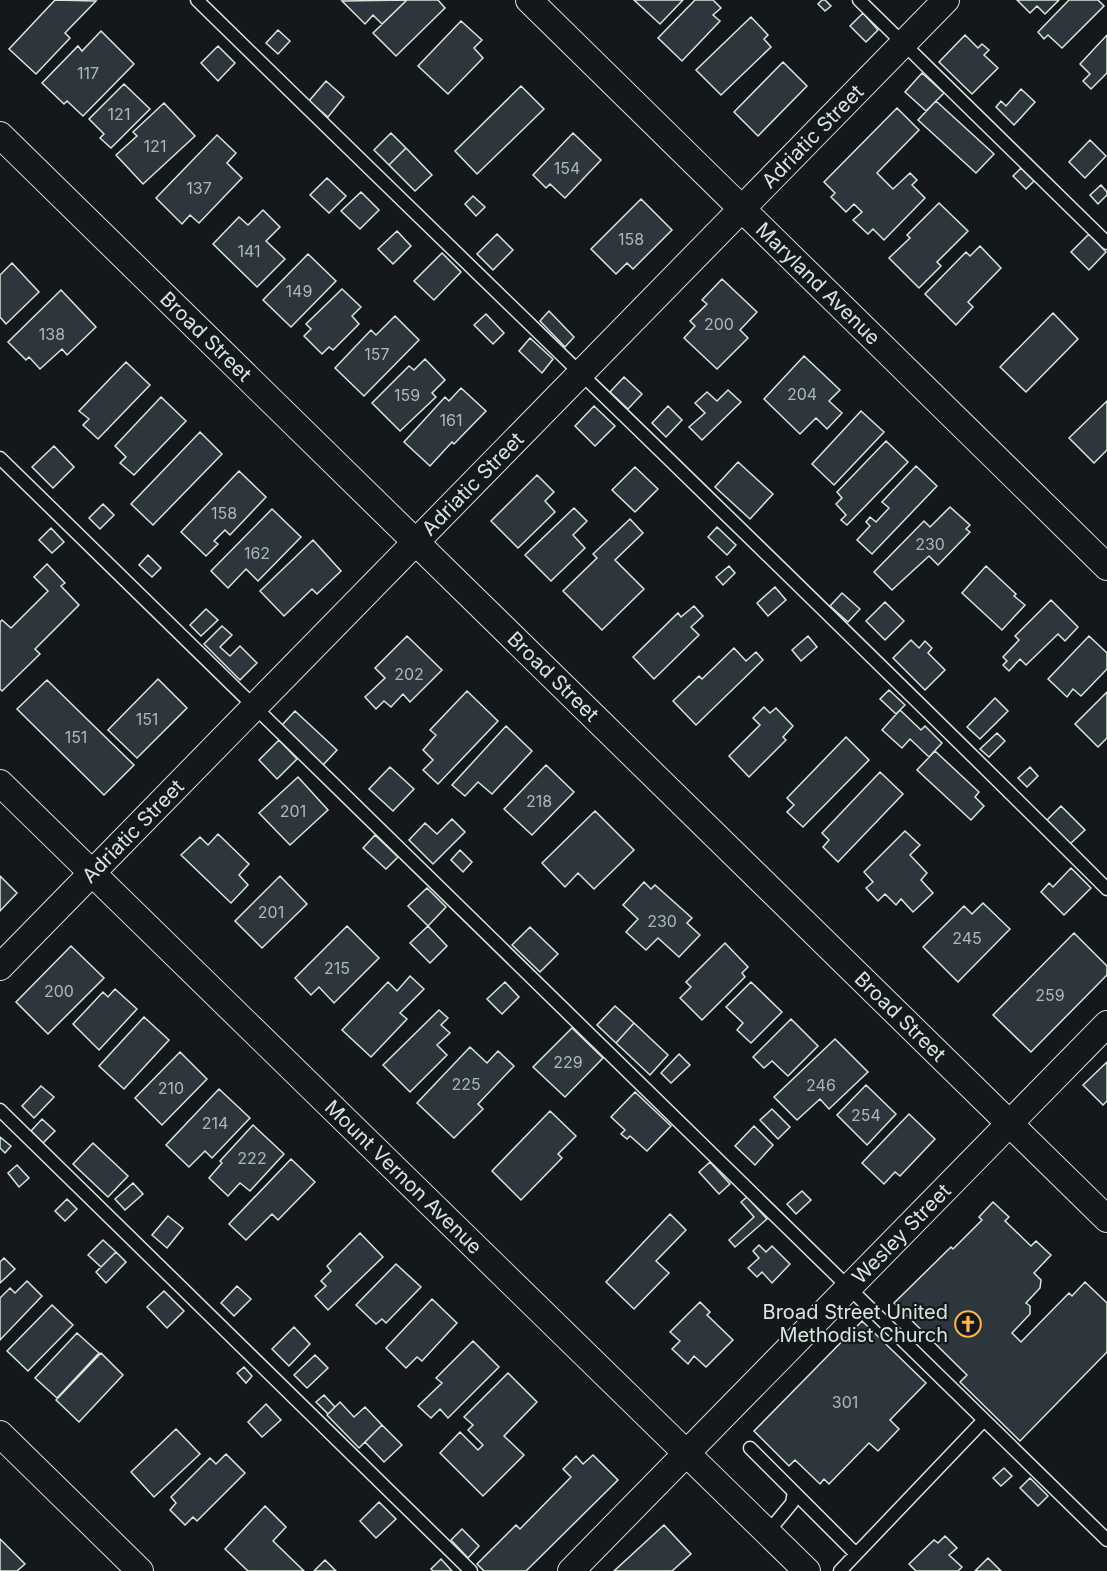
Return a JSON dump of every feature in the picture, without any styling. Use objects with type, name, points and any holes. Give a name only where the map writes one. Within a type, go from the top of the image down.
[{"type":"street","name":"Maryland Avenue","points":[[529,0],[1107,567]]},
{"type":"street","name":"Adriatic Street","points":[[0,967],[946,0]]},
{"type":"street","name":"Broad Street","points":[[0,135],[1107,1219]]},
{"type":"street","name":"Mount Vernon Avenue","points":[[0,783],[807,1571]]},
{"type":"street","name":"Wesley Street","points":[[571,1571],[1107,1024]]},
{"type":"street","points":[[0,1434],[140,1571]]},
{"type":"lane","points":[[197,0],[902,685],[1107,890]]},
{"type":"lane","points":[[859,0],[1107,243]]},
{"type":"lane","points":[[0,458],[1107,1540]]},
{"type":"lane","points":[[0,1110],[471,1571]]},
{"type":"lane","points":[[840,1571],[984,1420]]},
{"type":"lane","points":[[750,1448],[856,1554]]},
{"type":"lane","points":[[768,1533],[792,1503],[794,1492]]},
{"type":"building","points":[[55,0],[96,1],[65,33],[70,38],[36,74],[9,49]]},
{"type":"building","points":[[407,0],[438,0],[445,8],[396,56],[373,33]]},
{"type":"building","points":[[407,0],[382,24],[373,15],[365,24],[342,1]]},
{"type":"building","points":[[634,0],[683,0],[660,24]]},
{"type":"building","points":[[695,0],[713,0],[721,8],[713,15],[720,21],[682,61],[658,38]]},
{"type":"building","points":[[822,0],[831,6],[825,11],[818,4]]},
{"type":"building","points":[[1017,0],[1059,0],[1045,14],[1037,6],[1030,13]]},
{"type":"building","points":[[1069,0],[1098,0],[1104,6],[1062,48],[1048,35],[1044,39],[1038,32]]},
{"type":"building","points":[[863,13],[878,30],[866,42],[850,26]]},
{"type":"building","points":[[751,17],[768,35],[764,39],[771,47],[721,95],[696,70]]},
{"type":"building","points":[[461,21],[482,40],[474,48],[483,58],[448,94],[418,66]]},
{"type":"building","points":[[278,30],[290,41],[278,54],[266,43]]},
{"type":"building","points":[[101,31],[134,64],[83,116],[67,101],[64,104],[42,83],[78,46],[82,51]]},
{"type":"building","points":[[965,35],[978,48],[982,44],[989,50],[984,55],[998,68],[972,94],[939,62]]},
{"type":"building","points":[[1107,35],[1107,73],[1091,89],[1083,81],[1090,74],[1080,64]]},
{"type":"building","points":[[218,46],[235,63],[218,81],[201,63]]},
{"type":"building","points":[[783,62],[807,86],[758,136],[734,112]]},
{"type":"building","points":[[922,73],[944,93],[926,111],[905,92]]},
{"type":"building","points":[[326,81],[344,97],[328,117],[309,101]]},
{"type":"building","points":[[124,84],[150,109],[111,148],[100,138],[104,134],[89,119]]},
{"type":"building","points":[[521,86],[544,109],[477,174],[455,151]]},
{"type":"building","points":[[1021,89],[1035,102],[1014,125],[996,107],[1001,101],[1006,106]]},
{"type":"building","points":[[936,101],[994,154],[976,173],[918,120]]},
{"type":"building","points":[[164,103],[195,136],[143,184],[116,155],[137,136],[133,132]]},
{"type":"building","points":[[897,108],[919,130],[877,173],[893,189],[910,173],[917,180],[912,185],[925,198],[884,240],[873,229],[868,234],[853,220],[862,212],[854,204],[846,212],[831,197],[835,193],[824,182]]},
{"type":"building","points":[[391,133],[406,148],[389,165],[374,150]]},
{"type":"building","points":[[573,133],[601,160],[565,198],[550,184],[546,188],[533,175]]},
{"type":"building","points":[[217,135],[236,153],[227,163],[242,178],[199,223],[190,215],[182,224],[156,198]]},
{"type":"building","points":[[1090,140],[1106,156],[1085,178],[1069,162]]},
{"type":"building","points":[[406,148],[432,175],[415,191],[389,165]]},
{"type":"building","points":[[1021,168],[1034,181],[1026,189],[1013,176]]},
{"type":"building","points":[[327,178],[346,196],[329,213],[310,195]]},
{"type":"building","points":[[1101,185],[1107,195],[1098,204],[1090,195]]},
{"type":"building","points":[[361,192],[379,210],[360,229],[341,211]]},
{"type":"building","points":[[473,196],[485,207],[476,216],[465,204]]},
{"type":"building","points":[[641,199],[672,230],[633,269],[627,263],[616,274],[591,249]]},
{"type":"building","points":[[939,203],[968,231],[937,262],[941,266],[919,288],[889,258],[910,238],[907,235]]},
{"type":"building","points":[[263,210],[280,227],[266,241],[285,259],[257,287],[213,244],[239,217],[248,225]]},
{"type":"building","points":[[397,231],[411,246],[393,264],[378,249]]},
{"type":"building","points":[[497,234],[513,250],[493,270],[477,254]]},
{"type":"building","points":[[1089,234],[1106,252],[1089,270],[1071,252]]},
{"type":"building","points":[[980,246],[1001,268],[968,302],[973,307],[956,325],[925,294],[966,252],[970,256]]},
{"type":"building","points":[[442,253],[461,272],[434,300],[414,281]]},
{"type":"building","points":[[308,254],[336,281],[291,327],[263,300]]},
{"type":"building","points":[[12,263],[39,292],[6,324],[0,317],[0,275]]},
{"type":"building","points":[[722,279],[757,312],[740,330],[748,338],[717,369],[684,338],[695,326],[690,321],[707,304],[702,300]]},
{"type":"building","points":[[342,289],[361,307],[352,316],[359,324],[333,350],[329,347],[322,354],[304,336],[311,329],[306,324]]},
{"type":"building","points":[[61,290],[96,327],[67,355],[62,349],[40,369],[29,357],[26,360],[8,342]]},
{"type":"building","points":[[549,311],[574,337],[565,347],[540,321]]},
{"type":"building","points":[[1053,313],[1078,339],[1026,392],[1000,367]]},
{"type":"building","points":[[486,314],[504,333],[493,344],[474,325]]},
{"type":"building","points":[[395,316],[419,340],[364,396],[335,368],[371,330],[376,335]]},
{"type":"building","points":[[530,338],[553,359],[542,373],[519,351]]},
{"type":"building","points":[[804,356],[840,390],[829,401],[842,413],[827,429],[816,418],[800,434],[764,399]]},
{"type":"building","points":[[425,359],[445,380],[432,393],[436,397],[400,431],[372,403],[409,366],[414,370]]},
{"type":"building","points":[[126,362],[150,385],[98,439],[83,425],[89,419],[79,411]]},
{"type":"building","points":[[624,377],[642,394],[628,409],[610,392]]},
{"type":"building","points":[[461,388],[486,411],[430,466],[404,442],[445,397],[449,401]]},
{"type":"building","points":[[728,390],[741,402],[702,440],[689,427],[705,413],[695,403],[707,392],[717,401]]},
{"type":"building","points":[[161,397],[186,421],[134,475],[120,463],[126,457],[115,446]]},
{"type":"building","points":[[1107,401],[1107,450],[1094,463],[1069,438]]},
{"type":"building","points":[[594,406],[615,426],[595,446],[575,426]]},
{"type":"building","points":[[668,406],[682,420],[666,437],[652,423]]},
{"type":"building","points":[[861,411],[884,432],[834,485],[812,464]]},
{"type":"building","points":[[200,432],[222,454],[153,525],[131,504]]},
{"type":"building","points":[[886,441],[908,462],[847,525],[841,520],[846,515],[836,504],[842,498],[837,492]]},
{"type":"building","points":[[54,446],[74,467],[53,488],[32,467]]},
{"type":"building","points":[[738,462],[773,494],[750,519],[715,487]]},
{"type":"building","points":[[916,466],[937,486],[872,554],[857,540],[870,526],[866,522],[870,517],[876,522],[889,508],[882,502]]},
{"type":"building","points":[[635,467],[658,489],[635,512],[612,490]]},
{"type":"building","points":[[239,471],[266,497],[230,535],[225,530],[214,541],[218,544],[206,556],[181,532]]},
{"type":"building","points":[[537,475],[554,492],[545,501],[555,512],[518,548],[491,521]]},
{"type":"building","points":[[103,504],[114,515],[100,529],[89,518]]},
{"type":"building","points":[[950,507],[970,525],[966,529],[970,532],[938,565],[929,556],[892,590],[874,572],[924,521],[930,527]]},
{"type":"building","points":[[574,508],[587,521],[573,535],[585,548],[551,581],[525,555]]},
{"type":"building","points":[[272,509],[301,537],[258,581],[246,569],[228,588],[211,571]]},
{"type":"building","points":[[630,519],[643,533],[615,560],[644,589],[602,630],[563,591],[597,558],[593,554]]},
{"type":"building","points":[[717,527],[736,545],[727,555],[708,537]]},
{"type":"building","points":[[51,528],[64,542],[52,553],[39,540]]},
{"type":"building","points":[[313,540],[341,571],[317,594],[312,589],[284,616],[260,591]]},
{"type":"building","points":[[148,555],[161,568],[152,577],[139,565]]},
{"type":"building","points":[[47,564],[65,583],[61,586],[79,605],[35,649],[40,654],[2,691],[0,689],[0,622],[2,620],[11,628],[48,591],[34,577]]},
{"type":"building","points":[[729,566],[735,573],[723,585],[716,577]]},
{"type":"building","points":[[986,566],[1025,605],[1002,630],[962,593]]},
{"type":"building","points":[[775,587],[786,600],[768,616],[757,603]]},
{"type":"building","points":[[842,593],[860,609],[848,622],[830,606]]},
{"type":"building","points":[[1051,600],[1078,627],[1065,641],[1058,634],[1026,665],[1020,659],[1009,671],[1003,665],[1007,661],[1003,657],[1019,640],[1015,636]]},
{"type":"building","points":[[885,602],[904,621],[885,640],[866,621]]},
{"type":"building","points":[[694,606],[703,616],[691,627],[699,635],[654,679],[633,657],[678,613],[681,617]]},
{"type":"building","points":[[206,609],[218,620],[201,636],[190,625]]},
{"type":"building","points":[[222,626],[232,635],[220,647],[230,656],[240,646],[257,663],[240,680],[204,644]]},
{"type":"building","points":[[407,636],[442,670],[410,702],[403,694],[391,707],[384,701],[376,709],[365,697],[385,678],[375,668]]},
{"type":"building","points":[[808,636],[817,647],[801,661],[792,650]]},
{"type":"building","points":[[1089,636],[1107,653],[1107,669],[1081,696],[1073,689],[1067,697],[1048,679]]},
{"type":"building","points":[[911,640],[919,648],[925,641],[932,648],[928,653],[945,670],[925,690],[893,658]]},
{"type":"building","points":[[734,648],[746,661],[756,652],[763,660],[696,725],[673,701],[699,676],[702,679]]},
{"type":"building","points":[[158,679],[187,708],[137,758],[108,730]]},
{"type":"building","points":[[47,680],[134,765],[104,795],[17,709]]},
{"type":"building","points":[[889,690],[905,705],[896,714],[880,699]]},
{"type":"building","points":[[467,691],[498,721],[438,784],[423,770],[433,760],[423,750],[436,735],[430,730]]},
{"type":"building","points":[[1107,692],[1107,738],[1098,747],[1075,724]]},
{"type":"building","points":[[995,698],[1008,711],[980,739],[967,727]]},
{"type":"building","points":[[764,707],[770,713],[776,708],[793,726],[783,737],[786,740],[749,777],[729,756],[760,725],[753,718]]},
{"type":"building","points":[[900,710],[921,730],[925,726],[942,743],[929,757],[910,739],[902,748],[882,730]]},
{"type":"building","points":[[295,711],[337,750],[323,765],[282,725]]},
{"type":"building","points":[[506,726],[532,751],[492,794],[478,782],[465,796],[452,785]]},
{"type":"building","points":[[997,733],[1005,741],[989,757],[980,749]]},
{"type":"building","points":[[846,737],[869,760],[803,827],[787,812],[794,805],[787,798]]},
{"type":"building","points":[[279,740],[297,759],[277,779],[259,760]]},
{"type":"building","points":[[935,751],[979,792],[975,797],[984,806],[971,820],[917,770]]},
{"type":"building","points":[[546,765],[574,792],[532,835],[504,809]]},
{"type":"building","points":[[390,767],[414,789],[393,811],[369,789]]},
{"type":"building","points":[[1030,767],[1038,776],[1027,787],[1018,778]]},
{"type":"building","points":[[880,772],[903,794],[838,862],[823,847],[829,840],[822,833]]},
{"type":"building","points":[[298,777],[328,810],[290,845],[259,813]]},
{"type":"building","points":[[1061,806],[1085,830],[1070,844],[1047,820]]},
{"type":"building","points":[[595,811],[634,850],[594,889],[578,873],[565,887],[542,863]]},
{"type":"building","points":[[452,819],[465,832],[433,864],[409,840],[425,823],[437,834]]},
{"type":"building","points":[[905,831],[920,845],[910,855],[927,873],[921,880],[933,893],[913,912],[901,899],[896,905],[885,894],[878,901],[866,888],[873,882],[864,872]]},
{"type":"building","points":[[218,834],[249,864],[239,875],[248,885],[231,903],[181,855],[200,837],[208,845]]},
{"type":"building","points":[[375,835],[398,857],[386,869],[363,848]]},
{"type":"building","points":[[460,850],[472,862],[463,872],[451,860]]},
{"type":"building","points":[[1071,868],[1091,888],[1064,915],[1041,892],[1049,883],[1053,887]]},
{"type":"building","points":[[0,876],[17,893],[0,911]]},
{"type":"building","points":[[280,876],[307,904],[262,948],[235,921]]},
{"type":"building","points":[[644,882],[651,889],[655,885],[692,918],[687,923],[700,935],[679,957],[658,938],[646,950],[626,932],[638,919],[623,905]]},
{"type":"building","points":[[427,888],[446,907],[428,926],[408,906]]},
{"type":"building","points":[[983,903],[1010,929],[958,982],[923,947],[964,906],[972,914]]},
{"type":"building","points":[[347,926],[379,958],[334,1003],[319,987],[311,995],[295,978]]},
{"type":"building","points":[[428,926],[447,946],[430,963],[410,943]]},
{"type":"building","points":[[530,927],[558,954],[540,972],[512,945]]},
{"type":"building","points":[[1074,933],[1107,966],[1107,975],[1031,1052],[993,1015]]},
{"type":"building","points":[[725,943],[748,967],[742,973],[745,977],[702,1020],[680,998],[691,987],[686,982]]},
{"type":"building","points":[[71,946],[104,978],[48,1034],[16,1002]]},
{"type":"building","points":[[410,976],[424,989],[400,1013],[407,1019],[371,1057],[342,1030],[388,982],[397,991]]},
{"type":"building","points":[[505,982],[519,997],[502,1014],[487,999]]},
{"type":"building","points":[[751,982],[782,1012],[751,1043],[737,1030],[743,1023],[726,1007]]},
{"type":"building","points":[[115,989],[137,1009],[99,1050],[73,1024],[103,992],[108,997]]},
{"type":"building","points":[[615,1006],[634,1023],[616,1043],[597,1025]]},
{"type":"building","points":[[439,1010],[448,1018],[441,1025],[450,1033],[437,1045],[447,1055],[410,1092],[383,1065]]},
{"type":"building","points":[[144,1017],[169,1040],[124,1089],[99,1066]]},
{"type":"building","points":[[791,1019],[818,1046],[788,1076],[772,1061],[764,1068],[753,1057]]},
{"type":"building","points":[[634,1023],[668,1055],[650,1075],[616,1043]]},
{"type":"building","points":[[572,1028],[603,1058],[565,1097],[533,1067]]},
{"type":"building","points":[[835,1039],[868,1072],[829,1109],[820,1099],[797,1120],[774,1097]]},
{"type":"building","points":[[470,1047],[487,1063],[498,1051],[514,1066],[478,1104],[483,1109],[454,1138],[417,1103]]},
{"type":"building","points":[[180,1052],[207,1079],[162,1125],[135,1098]]},
{"type":"building","points":[[679,1054],[690,1065],[671,1083],[661,1073]]},
{"type":"building","points":[[1107,1062],[1107,1101],[1103,1105],[1083,1085]]},
{"type":"building","points":[[866,1085],[896,1114],[867,1145],[837,1115]]},
{"type":"building","points":[[41,1086],[54,1097],[34,1118],[22,1106]]},
{"type":"building","points":[[219,1089],[250,1118],[212,1158],[205,1151],[189,1167],[166,1145]]},
{"type":"building","points":[[635,1092],[671,1126],[647,1151],[630,1136],[627,1139],[621,1134],[625,1130],[611,1117]]},
{"type":"building","points":[[772,1109],[790,1127],[778,1139],[760,1120]]},
{"type":"building","points":[[550,1111],[576,1136],[558,1154],[562,1158],[521,1200],[492,1171]]},
{"type":"building","points":[[909,1114],[935,1139],[900,1176],[895,1172],[884,1184],[862,1163]]},
{"type":"building","points":[[42,1119],[55,1131],[43,1143],[31,1131]]},
{"type":"building","points":[[253,1125],[284,1154],[250,1191],[240,1183],[228,1196],[209,1178],[222,1163],[220,1161]]},
{"type":"building","points":[[754,1126],[773,1145],[755,1165],[735,1146]]},
{"type":"building","points":[[0,1137],[11,1146],[5,1153],[0,1148]]},
{"type":"building","points":[[93,1143],[128,1176],[108,1197],[73,1164]]},
{"type":"building","points":[[291,1159],[315,1182],[278,1220],[272,1214],[246,1240],[229,1224]]},
{"type":"building","points":[[710,1162],[730,1184],[719,1194],[699,1172]]},
{"type":"building","points":[[17,1165],[29,1178],[19,1187],[8,1173]]},
{"type":"building","points":[[133,1183],[143,1194],[125,1210],[115,1199]]},
{"type":"building","points":[[802,1191],[811,1200],[796,1214],[787,1204]]},
{"type":"building","points":[[747,1197],[767,1219],[735,1247],[729,1240],[754,1217],[741,1202]]},
{"type":"building","points":[[67,1199],[77,1209],[65,1221],[55,1211]]},
{"type":"building","name":"Broad Street United Methodist Church","points":[[993,1202],[1009,1217],[1005,1221],[1031,1246],[1036,1241],[1051,1255],[1034,1273],[1041,1280],[1040,1288],[1026,1303],[1030,1306],[1030,1314],[1012,1333],[1021,1342],[1069,1293],[1072,1296],[1085,1282],[1107,1303],[1107,1352],[1020,1441],[960,1382],[967,1375],[894,1303],[982,1220],[979,1217]]},
{"type":"building","points":[[670,1214],[686,1230],[656,1261],[669,1273],[634,1309],[606,1282]]},
{"type":"building","points":[[168,1216],[183,1228],[167,1248],[152,1235]]},
{"type":"building","points":[[360,1233],[383,1257],[328,1310],[315,1296],[326,1286],[321,1281],[331,1271],[327,1266]]},
{"type":"building","points":[[103,1240],[116,1252],[101,1267],[88,1255]]},
{"type":"building","points":[[759,1245],[766,1252],[772,1246],[790,1264],[772,1283],[762,1272],[757,1277],[748,1268],[759,1258],[753,1251]]},
{"type":"building","points":[[116,1252],[126,1262],[106,1283],[96,1272]]},
{"type":"building","points":[[4,1258],[15,1269],[0,1283],[0,1262]]},
{"type":"building","points":[[396,1264],[421,1287],[386,1323],[382,1319],[376,1324],[356,1305]]},
{"type":"building","points":[[27,1281],[42,1296],[0,1340],[0,1298],[10,1288],[15,1293]]},
{"type":"building","points":[[237,1286],[251,1299],[234,1316],[221,1303]]},
{"type":"building","points":[[164,1291],[184,1311],[167,1328],[147,1307]]},
{"type":"building","points":[[432,1299],[457,1323],[422,1361],[417,1357],[406,1368],[386,1348]]},
{"type":"building","points":[[700,1302],[710,1312],[707,1315],[733,1340],[706,1367],[694,1356],[688,1364],[672,1349],[680,1341],[670,1332]]},
{"type":"building","points":[[52,1305],[73,1325],[28,1371],[7,1351]]},
{"type":"building","points":[[862,1321],[926,1383],[890,1420],[899,1429],[878,1451],[869,1443],[829,1484],[824,1479],[820,1484],[795,1460],[789,1466],[754,1431]]},
{"type":"building","points":[[294,1327],[310,1344],[289,1366],[272,1349]]},
{"type":"building","points":[[77,1333],[99,1353],[57,1398],[35,1378]]},
{"type":"building","points":[[473,1341],[499,1367],[448,1418],[440,1409],[431,1418],[418,1406],[442,1383],[436,1378]]},
{"type":"building","points":[[101,1353],[123,1375],[79,1422],[56,1400]]},
{"type":"building","points":[[315,1355],[328,1368],[307,1388],[294,1375]]},
{"type":"building","points":[[244,1367],[252,1376],[246,1383],[237,1373]]},
{"type":"building","points":[[508,1373],[537,1402],[504,1436],[524,1455],[483,1496],[440,1453],[460,1432],[478,1450],[483,1445],[468,1430],[473,1425],[464,1417]]},
{"type":"building","points":[[324,1395],[335,1407],[328,1414],[316,1402]]},
{"type":"building","points":[[340,1402],[354,1417],[365,1407],[382,1425],[359,1448],[327,1415]]},
{"type":"building","points":[[266,1404],[281,1420],[262,1437],[248,1422]]},
{"type":"building","points":[[382,1425],[402,1445],[384,1462],[365,1442]]},
{"type":"building","points":[[176,1429],[200,1454],[154,1497],[131,1472]]},
{"type":"building","points":[[226,1454],[245,1473],[197,1521],[193,1517],[185,1525],[170,1510],[176,1503],[171,1497],[210,1458],[216,1464]]},
{"type":"building","points":[[593,1455],[618,1480],[526,1571],[484,1571],[477,1564],[516,1525],[520,1529],[571,1477],[563,1469],[576,1456],[583,1464]]},
{"type":"building","points":[[1004,1468],[1012,1476],[1001,1486],[993,1478]]},
{"type":"building","points":[[1030,1478],[1048,1496],[1038,1506],[1020,1488]]},
{"type":"building","points":[[379,1502],[396,1519],[376,1538],[360,1521]]},
{"type":"building","points":[[265,1506],[286,1527],[273,1541],[304,1571],[248,1571],[225,1549]]},
{"type":"building","points":[[664,1525],[691,1554],[672,1571],[614,1571]]},
{"type":"building","points":[[462,1529],[479,1546],[468,1558],[451,1540]]},
{"type":"building","points":[[945,1536],[957,1548],[949,1555],[962,1567],[958,1571],[916,1571],[909,1564],[934,1540],[938,1543]]},
{"type":"building","points":[[0,1539],[25,1564],[17,1571],[0,1571]]},
{"type":"building","points":[[988,1558],[1001,1571],[975,1571]]},
{"type":"building","points":[[441,1559],[452,1571],[433,1571],[431,1569]]},
{"type":"building","points":[[325,1560],[336,1571],[314,1571]]},
{"type":"place","name":"Broad Street United Methodist Church","points":[[968,1324]]}]
